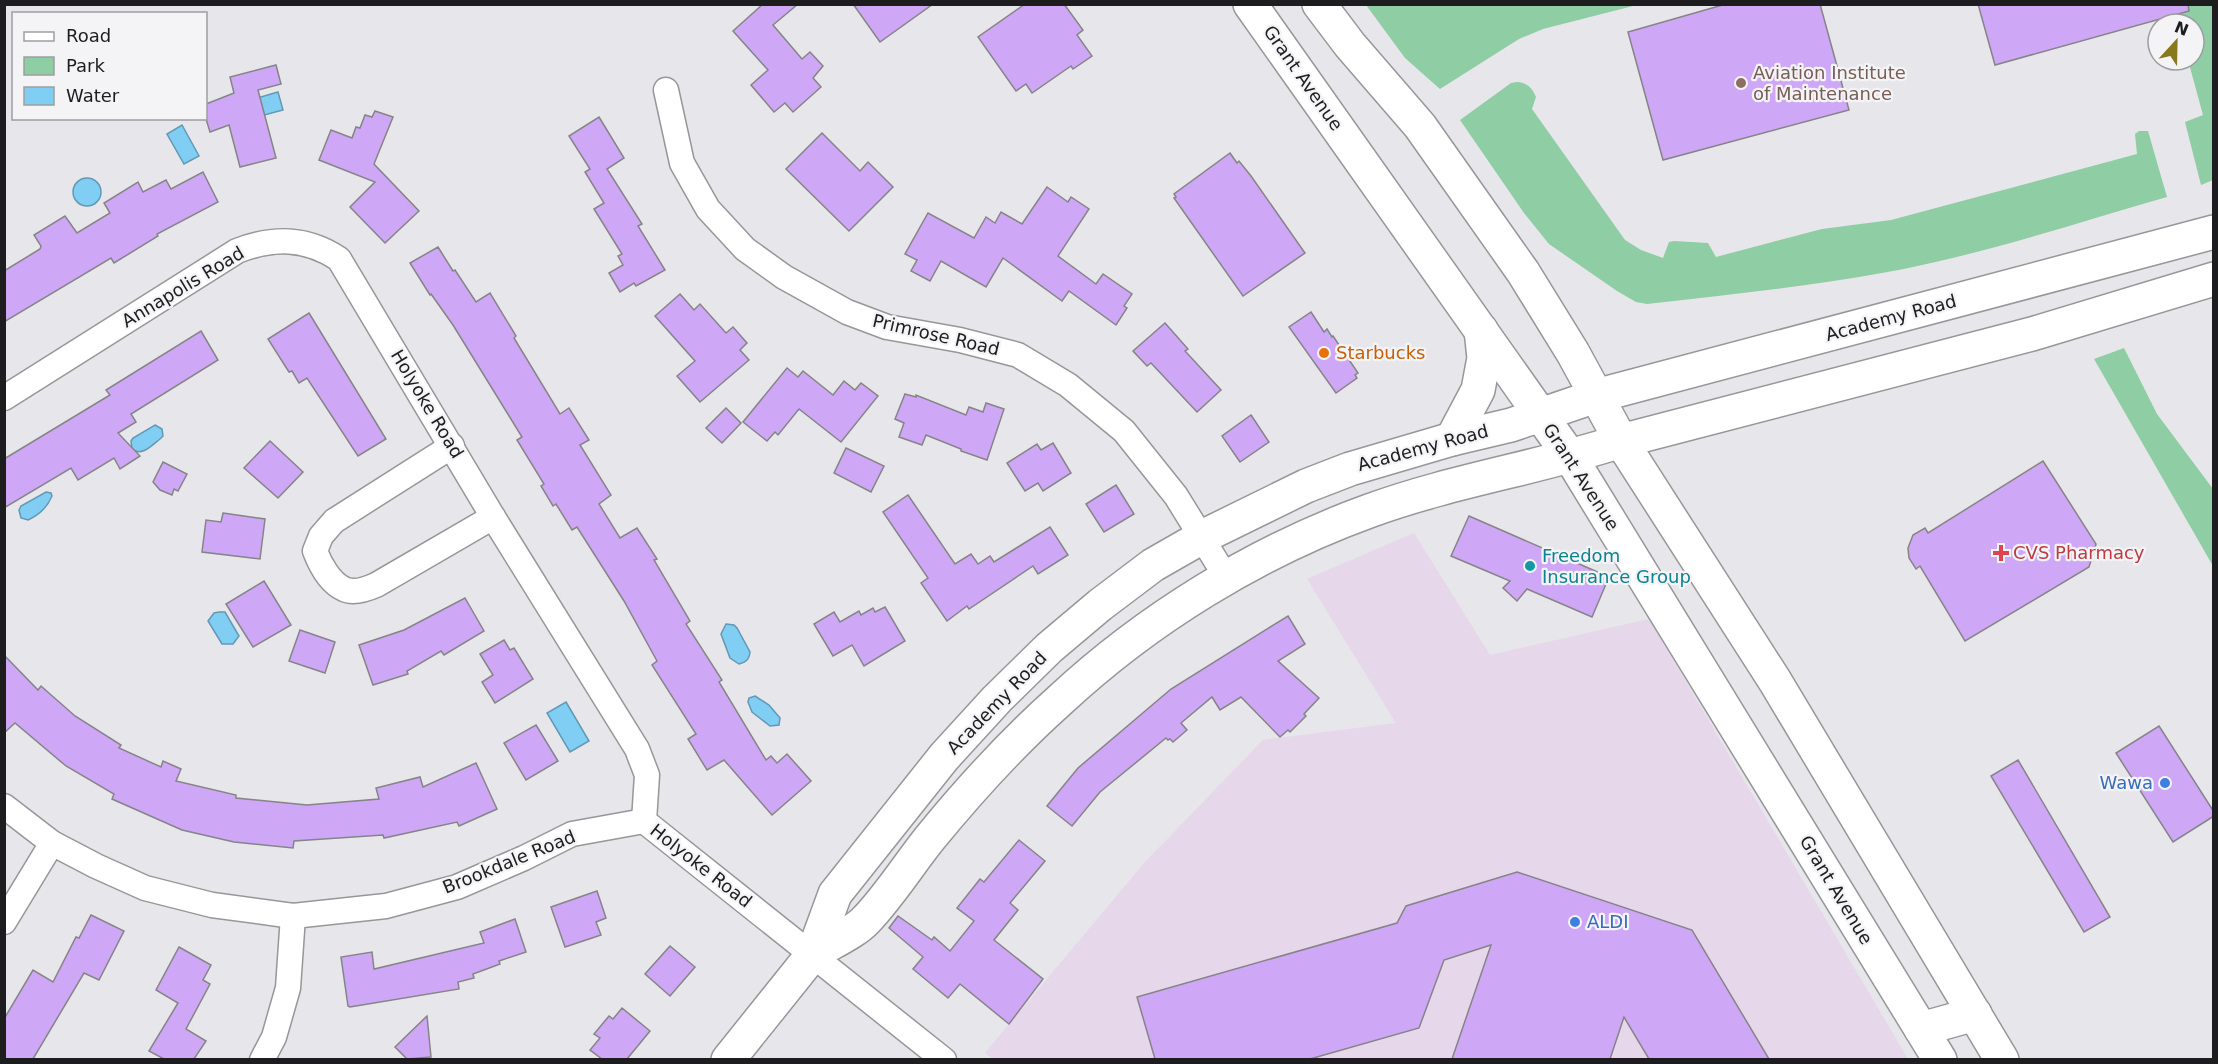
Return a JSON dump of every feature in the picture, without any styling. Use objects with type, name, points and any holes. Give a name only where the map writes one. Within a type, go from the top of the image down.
[{"type":"main road","name":"Grant Avenue","points":[[1250,4],[1571,458],[1940,1059]]},
{"type":"main road","points":[[1319,4],[1350,45],[1420,126],[1473,199],[1561,333],[1622,441],[1709,581],[1775,681],[2002,1059]]},
{"type":"main road","name":"Academy Road","points":[[813,954],[835,894],[944,757],[997,699],[1049,648],[1100,604],[1154,565],[1202,537],[1317,482],[1350,469],[1452,439],[1511,425],[1596,396],[2214,232]]},
{"type":"main road","name":"Academy Road","points":[[728,1059],[813,954],[865,921],[930,838],[978,782],[1060,700],[1112,654],[1178,606],[1226,577],[1323,530],[1369,511],[1443,489],[1571,458],[1622,441],[2031,334],[2214,279]]},
{"type":"main road","points":[[1452,439],[1478,390],[1484,358],[1481,330]]},
{"type":"main road","points":[[1921,1029],[1975,1014]]},
{"type":"street","name":"Primrose Road","points":[[666,90],[682,163],[708,208],[745,249],[784,277],[847,312],[887,327],[960,340],[1018,355],[1068,385],[1124,431],[1176,496],[1226,577]]},
{"type":"street","name":"Annapolis Road","points":[[4,398],[237,251],[254,244],[290,240],[327,251],[339,259],[359,292]]},
{"type":"street","name":"Holyoke Road","points":[[359,292],[494,517],[638,749],[647,776],[644,821],[944,1059]]},
{"type":"street","points":[[452,446],[334,521],[321,536],[315,551],[321,568],[344,590],[361,591],[376,585],[494,517]]},
{"type":"street","name":"Brookdale Road","points":[[4,807],[52,843],[145,888],[212,905],[293,916],[386,906],[457,887],[572,834],[644,821]]},
{"type":"street","points":[[4,922],[52,843]]},
{"type":"street","points":[[262,1059],[274,1037],[288,988],[293,916]]},
{"type":"shaded area","points":[[1414,533],[1490,655],[1649,619],[1908,1059],[994,1060],[985,1053],[1144,863],[1263,740],[1396,723],[1307,579]]},
{"type":"green space","points":[[1366,5],[1637,5],[1543,29],[1519,39],[1440,89],[1405,58]]},
{"type":"green space","points":[[2169,5],[2213,5],[2213,180],[2201,185],[2185,122],[2203,115],[2191,72],[2206,72],[2206,12],[2171,12]]},
{"type":"green space","points":[[1517,82],[1529,86],[1533,91],[1536,97],[1532,109],[1625,240],[1641,250],[1663,258],[1669,242],[1674,241],[1708,243],[1716,257],[1822,229],[1891,220],[2137,154],[2135,134],[2139,131],[2148,131],[2167,197],[2025,239],[1918,266],[1823,282],[1647,304],[1636,302],[1617,291],[1549,244],[1524,213],[1460,120],[1511,83]]},
{"type":"green space","points":[[2124,348],[2157,414],[2213,489],[2213,566],[2094,359]]},
{"type":"water","points":[[278,92],[283,110],[249,119],[244,102]]},
{"type":"water","points":[[182,125],[199,156],[184,164],[167,134]]},
{"type":"water","points":[[87,178],[97,182],[101,192],[97,202],[87,206],[77,202],[73,192],[77,182]]},
{"type":"water","points":[[155,425],[162,429],[163,436],[143,451],[132,449],[133,438]]},
{"type":"water","points":[[46,492],[51,493],[52,496],[42,511],[28,520],[21,518],[19,510],[21,506]]},
{"type":"water","points":[[225,612],[239,636],[233,644],[222,644],[208,621],[214,613]]},
{"type":"water","points":[[726,624],[737,628],[750,652],[748,659],[739,664],[730,658],[721,634]]},
{"type":"water","points":[[755,696],[769,705],[780,718],[779,725],[770,726],[752,712],[748,702],[749,698]]},
{"type":"water","points":[[566,702],[589,741],[570,752],[547,713]]},
{"type":"building","points":[[763,4],[798,4],[773,25],[802,59],[810,52],[823,66],[813,78],[821,87],[793,112],[785,103],[774,112],[751,85],[768,70],[733,31]]},
{"type":"building","points":[[853,4],[933,4],[880,42]]},
{"type":"building","points":[[1025,4],[1064,4],[1083,30],[1077,35],[1092,56],[1073,69],[1071,66],[1032,93],[1026,84],[1016,91],[978,37]]},
{"type":"building","points":[[1726,4],[1820,4],[1849,110],[1663,160],[1628,32]]},
{"type":"building","points":[[1978,4],[2188,4],[2189,11],[2146,12],[2146,23],[1995,65]]},
{"type":"building","points":[[276,65],[281,84],[258,90],[276,158],[240,167],[229,125],[210,132],[206,120],[207,104],[234,93],[230,77]]},
{"type":"building","points":[[375,111],[393,117],[374,164],[419,211],[385,243],[350,207],[375,182],[319,160],[331,130],[352,138],[356,127],[360,128],[365,115],[372,117]]},
{"type":"building","points":[[599,117],[624,158],[607,169],[642,224],[638,226],[665,270],[636,286],[634,283],[620,292],[609,273],[623,265],[618,256],[622,254],[594,209],[604,203],[585,172],[590,169],[569,136]]},
{"type":"building","points":[[822,133],[860,171],[868,162],[893,187],[849,231],[786,169]]},
{"type":"building","points":[[1230,153],[1251,176],[1305,253],[1243,296],[1174,198],[1176,197],[1174,194]]},
{"type":"building","points":[[203,172],[218,202],[157,234],[158,236],[114,263],[111,258],[4,322],[4,271],[40,249],[41,246],[34,235],[65,216],[77,233],[110,213],[104,203],[138,182],[143,192],[166,180],[171,189]]},
{"type":"building","points":[[1047,187],[1068,202],[1071,197],[1089,209],[1058,256],[1096,284],[1103,274],[1132,294],[1124,306],[1127,308],[1116,325],[1069,291],[1062,301],[1003,258],[986,287],[941,261],[930,281],[911,271],[917,260],[905,254],[928,213],[974,238],[986,217],[995,223],[1001,212],[1022,224]]},
{"type":"building","points":[[438,247],[476,302],[490,293],[560,414],[569,408],[589,440],[580,445],[611,495],[599,504],[620,538],[637,528],[657,559],[654,560],[690,621],[686,624],[722,680],[719,682],[766,760],[771,756],[777,763],[787,754],[811,781],[772,815],[724,760],[707,770],[688,739],[696,734],[652,665],[657,661],[624,601],[577,527],[572,530],[556,504],[553,506],[541,486],[544,484],[517,440],[522,437],[453,325],[430,295],[410,263]]},
{"type":"building","points":[[680,294],[694,310],[700,304],[726,333],[733,327],[747,343],[740,350],[749,360],[700,402],[677,376],[695,361],[655,316]]},
{"type":"building","name":"Starbucks","points":[[1311,312],[1324,332],[1327,329],[1333,336],[1358,373],[1355,375],[1357,378],[1336,393],[1289,327]]},
{"type":"building","points":[[309,313],[386,439],[358,456],[307,378],[299,383],[292,371],[289,372],[268,339]]},
{"type":"building","points":[[1165,323],[1188,349],[1185,351],[1221,390],[1197,412],[1151,363],[1147,366],[1133,351]]},
{"type":"building","points":[[201,331],[218,360],[131,414],[136,422],[118,433],[140,456],[120,469],[114,458],[78,480],[71,468],[4,508],[4,459],[110,395],[106,390]]},
{"type":"building","points":[[787,368],[798,377],[803,371],[833,395],[844,381],[855,390],[861,383],[878,396],[841,442],[799,409],[778,435],[775,432],[767,441],[743,422]]},
{"type":"building","points":[[905,394],[916,397],[916,395],[966,415],[969,407],[983,412],[986,403],[1004,409],[987,460],[926,435],[922,445],[899,437],[904,423],[895,419]]},
{"type":"building","points":[[726,408],[741,423],[722,443],[706,428]]},
{"type":"building","points":[[1251,415],[1269,442],[1240,462],[1222,436]]},
{"type":"building","points":[[270,441],[303,472],[278,498],[244,468]]},
{"type":"building","points":[[1053,443],[1071,473],[1043,491],[1038,483],[1025,491],[1007,463],[1037,444],[1041,450]]},
{"type":"building","points":[[846,448],[884,466],[871,492],[834,473]]},
{"type":"building","name":"CVS Pharmacy","points":[[2043,461],[2096,544],[2089,567],[1965,641],[1920,566],[1916,569],[1909,558],[1908,548],[1913,535],[1925,528],[1928,533]]},
{"type":"building","points":[[163,462],[187,474],[178,491],[174,489],[172,495],[160,490],[153,482]]},
{"type":"building","points":[[1116,485],[1134,514],[1104,532],[1086,504]]},
{"type":"building","points":[[908,495],[955,564],[971,554],[978,564],[990,556],[994,562],[1050,527],[1068,555],[1038,574],[1033,566],[969,609],[967,606],[947,621],[921,583],[928,578],[883,512]]},
{"type":"building","points":[[223,513],[265,519],[260,559],[202,552],[206,520],[221,522]]},
{"type":"building","name":"Freedom Insurance Group","points":[[1469,516],[1609,577],[1592,617],[1527,589],[1517,601],[1503,588],[1510,581],[1451,556]]},
{"type":"building","points":[[264,581],[291,625],[253,647],[226,604]]},
{"type":"building","points":[[465,598],[484,631],[444,655],[441,651],[407,671],[408,674],[373,685],[359,645],[404,630]]},
{"type":"building","points":[[885,607],[905,641],[864,666],[852,645],[833,656],[814,624],[834,612],[840,622],[859,611],[861,615],[873,608],[875,612]]},
{"type":"building","points":[[1288,616],[1305,644],[1278,661],[1319,698],[1290,732],[1288,730],[1280,737],[1241,697],[1220,710],[1212,697],[1181,723],[1187,730],[1173,742],[1166,738],[1100,792],[1072,826],[1047,806],[1078,768],[1171,689]]},
{"type":"building","points":[[300,630],[335,642],[325,673],[289,661]]},
{"type":"building","points":[[504,640],[510,650],[514,648],[533,679],[495,703],[482,682],[493,675],[480,654]]},
{"type":"building","points":[[4,655],[38,690],[41,686],[75,716],[121,745],[119,748],[161,767],[163,761],[181,769],[176,781],[236,795],[236,798],[307,805],[379,799],[376,788],[420,777],[423,787],[476,763],[497,809],[459,826],[457,822],[384,838],[383,835],[294,841],[293,848],[234,842],[182,830],[112,799],[114,794],[66,766],[15,723],[4,733]]},
{"type":"building","points":[[536,725],[558,761],[526,780],[504,743]]},
{"type":"building","name":"Wawa","points":[[2159,726],[2214,812],[2214,816],[2173,842],[2116,753]]},
{"type":"building","name":"Wawa","points":[[2018,760],[2110,917],[2084,932],[1991,776]]},
{"type":"building","points":[[1019,840],[1045,861],[1010,903],[1018,910],[994,940],[1043,979],[1009,1024],[960,984],[948,998],[913,969],[923,957],[889,928],[898,916],[932,940],[934,937],[950,951],[974,921],[957,908],[980,879],[984,882]]},
{"type":"building","points":[[1517,872],[1692,930],[1769,1059],[1649,1059],[1624,1017],[1610,1059],[1452,1059],[1491,945],[1444,960],[1419,1028],[1310,1059],[1155,1059],[1137,997],[1397,923],[1406,906]]},
{"type":"building","points":[[597,891],[606,918],[596,922],[601,935],[565,947],[551,907]]},
{"type":"building","points":[[91,915],[124,931],[99,980],[84,973],[33,1059],[4,1059],[4,1019],[33,970],[53,982],[76,937],[79,938]]},
{"type":"building","points":[[515,919],[526,952],[499,961],[500,964],[473,974],[474,978],[458,982],[459,989],[348,1006],[341,957],[372,952],[374,969],[484,943],[480,932]]},
{"type":"building","points":[[670,946],[695,967],[670,996],[645,974]]},
{"type":"building","points":[[179,947],[211,965],[203,980],[210,984],[186,1029],[206,1041],[194,1059],[164,1059],[149,1051],[178,1003],[156,990]]},
{"type":"building","points":[[622,1008],[650,1031],[627,1059],[602,1059],[590,1050],[600,1038],[594,1034],[609,1016],[613,1019]]},
{"type":"building","points":[[427,1016],[431,1057],[407,1059],[395,1047]]},
{"type":"place","name":"Aviation Institute of Maintenance","points":[[1741,83]]},
{"type":"place","name":"Starbucks","points":[[1324,353]]},
{"type":"place","name":"CVS Pharmacy","points":[[2001,553]]},
{"type":"place","name":"Freedom Insurance Group","points":[[1530,566]]},
{"type":"place","name":"Wawa","points":[[2165,783]]},
{"type":"place","name":"ALDI","points":[[1575,922]]}]
